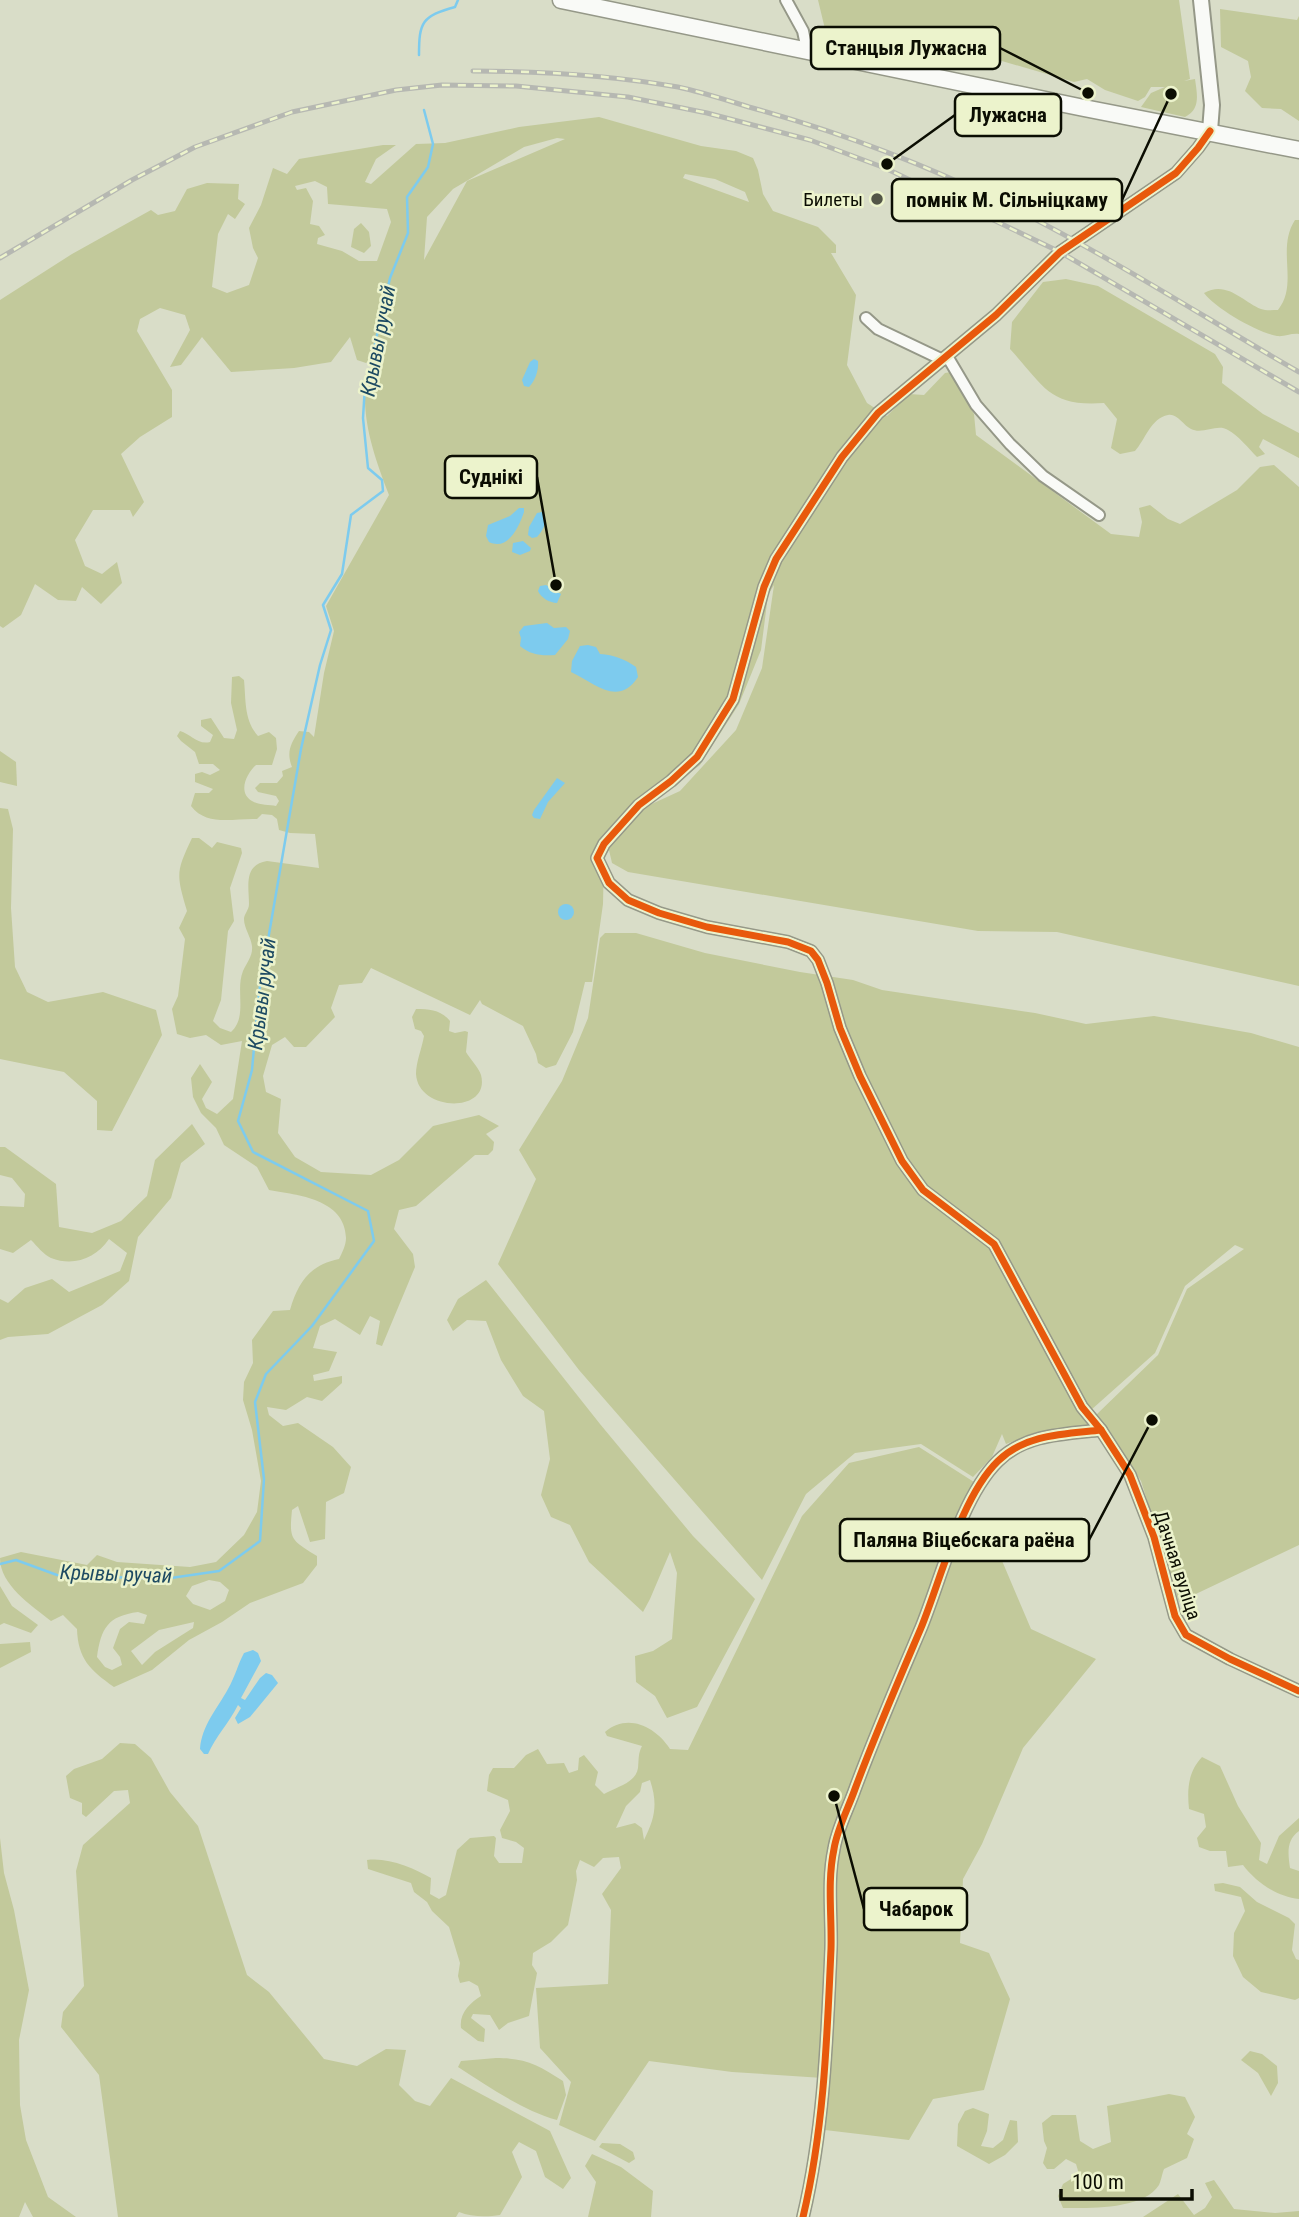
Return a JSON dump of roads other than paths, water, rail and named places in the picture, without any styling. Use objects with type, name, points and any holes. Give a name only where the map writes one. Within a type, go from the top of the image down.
[{"type":"main road","points":[[561,0],[1299,150]]},
{"type":"main road","points":[[1201,0],[1212,105],[1210,131]]},
{"type":"street","points":[[786,0],[803,30],[807,50]]},
{"type":"street","points":[[945,358],[996,315],[1060,252],[1176,173],[1210,131]]},
{"type":"street","points":[[866,318],[878,329],[945,358],[976,405],[1010,444],[1044,476],[1099,515]]},
{"type":"street","name":"Дачная вуліца","points":[[945,358],[878,413],[842,457],[776,559],[764,587],[733,699],[697,757],[639,805],[604,844],[597,858],[609,883],[628,900],[659,913],[707,927],[788,942],[811,951],[818,960],[827,983],[839,1028],[902,1161],[923,1190],[994,1244],[1082,1406],[1130,1475],[1154,1537],[1175,1616],[1186,1635],[1299,1691]]},
{"type":"street","points":[[803,2217],[814,2168],[821,2110],[831,1946],[830,1881],[834,1847],[876,1733],[977,1486],[998,1460],[1025,1441],[1101,1430]]},
{"type":"water","points":[[534,359],[538,361],[536,375],[529,387],[524,386],[522,380]]},
{"type":"water","points":[[519,508],[524,508],[524,512],[512,536],[502,543],[489,542],[486,536],[488,525],[510,516]]},
{"type":"water","points":[[542,512],[545,519],[543,528],[537,537],[532,538],[528,535],[529,527],[537,513]]},
{"type":"water","points":[[523,541],[531,548],[530,551],[520,555],[512,552],[513,543]]},
{"type":"water","points":[[546,585],[561,594],[557,603],[546,600],[539,594],[540,586]]},
{"type":"water","points":[[547,623],[554,628],[566,627],[570,631],[568,639],[555,655],[536,654],[520,646],[519,632],[524,626]]},
{"type":"water","points":[[580,646],[596,647],[600,654],[632,664],[636,667],[638,677],[623,691],[615,692],[598,687],[571,672],[572,661]]},
{"type":"water","points":[[557,778],[565,783],[548,802],[540,819],[534,818],[534,810]]},
{"type":"water","points":[[566,904],[572,906],[572,918],[566,920],[560,918],[558,912],[560,906]]},
{"type":"water","points":[[253,1650],[258,1653],[261,1661],[241,1698],[245,1700],[266,1673],[272,1675],[278,1683],[250,1717],[238,1724],[235,1718],[241,1708],[238,1705],[208,1754],[204,1754],[200,1749],[207,1725],[244,1653]]},
{"type":"waterway","name":"Крывы ручай","points":[[419,55],[420,35],[425,22],[429,17],[455,7],[458,0]]},
{"type":"waterway","name":"Крывы ручай","points":[[0,1564],[16,1560],[57,1575],[164,1579],[219,1571],[260,1541],[264,1479],[255,1402],[266,1374],[312,1326],[374,1241],[368,1211],[253,1152],[238,1121],[252,1070],[259,992],[301,749],[320,665],[331,630],[323,605],[342,574],[351,515],[383,491],[382,480],[368,468],[363,418],[365,386],[375,376],[374,348],[390,278],[408,233],[407,197],[428,167],[433,144],[424,110]]},
{"type":"railway","points":[[473,71],[576,74],[678,87],[781,116],[877,148],[970,187],[1039,221],[1299,372]]},
{"type":"railway","points":[[0,258],[132,180],[195,147],[292,112],[396,90],[442,85],[516,86],[628,97],[707,113],[810,140],[885,168],[1060,252],[1299,392]]},
{"type":"place","name":"Станцыя Лужасна","points":[[1088,93]]},
{"type":"place","name":"помнік М. Сільніцкаму","points":[[1171,94]]},
{"type":"place","name":"Лужасна","points":[[887,164]]},
{"type":"place","name":"Билеты","points":[[877,199]]},
{"type":"place","name":"Суднікі","points":[[556,585]]},
{"type":"place","name":"Паляна Віцебскага раёна","points":[[1152,1420]]},
{"type":"place","name":"Чабарок","points":[[834,1796]]}]
